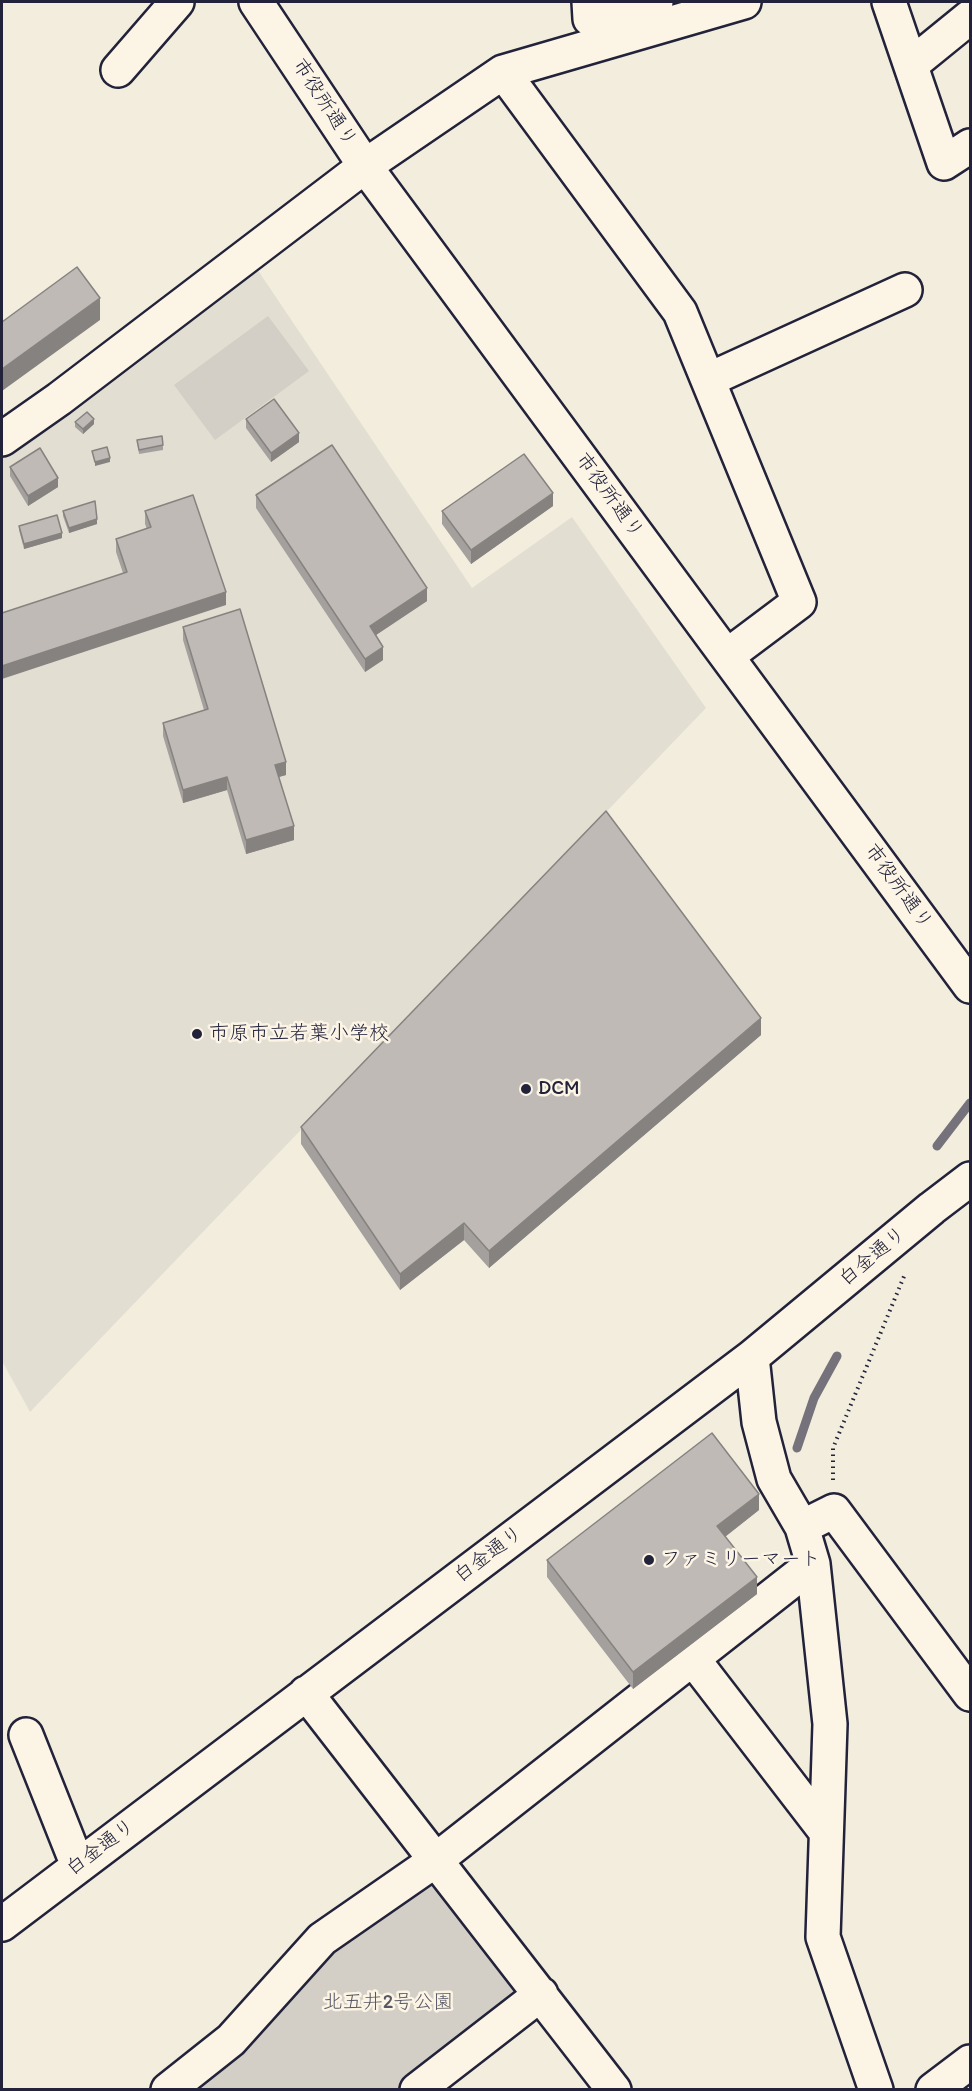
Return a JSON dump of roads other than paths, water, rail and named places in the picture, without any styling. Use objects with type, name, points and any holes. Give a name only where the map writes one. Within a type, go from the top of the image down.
[{"type":"street","points":[[118,70],[177,2]]},
{"type":"street","name":"市役所通り","points":[[256,2],[365,166],[970,986]]},
{"type":"street","points":[[589,2],[590,19],[656,2]]},
{"type":"street","points":[[2,439],[59,399],[365,166],[503,72],[744,2]]},
{"type":"street","points":[[889,2],[944,163],[970,146]]},
{"type":"street","points":[[910,65],[970,17]]},
{"type":"street","points":[[503,72],[680,312],[800,602],[727,656]]},
{"type":"street","points":[[708,380],[905,290]]},
{"type":"street","name":"白金通り","points":[[2,1924],[752,1357],[970,1179]]},
{"type":"street","points":[[752,1357],[759,1422],[774,1479],[802,1527],[813,1564],[830,1724],[823,1937],[876,2090]]},
{"type":"street","points":[[802,1527],[834,1511],[970,1694]]},
{"type":"street","points":[[168,2090],[231,2040],[322,1940],[436,1860],[813,1564]]},
{"type":"street","points":[[693,1659],[825,1832]]},
{"type":"street","points":[[306,1693],[614,2090]]},
{"type":"street","points":[[26,1735],[78,1866]]},
{"type":"street","points":[[417,2090],[541,1994]]},
{"type":"street","points":[[933,2090],[970,2062]]},
{"type":"waterway","points":[[937,1146],[970,1103]]},
{"type":"waterway","points":[[797,1448],[814,1398],[837,1356]]},
{"type":"place","name":"市原市立若葉小学校","points":[[197,1034]]},
{"type":"place","name":"DCM","points":[[526,1089]]},
{"type":"place","name":"ファミリーマート","points":[[649,1560]]},
{"type":"park label","name":"北五井2号公園","points":[[388,2003]]}]
